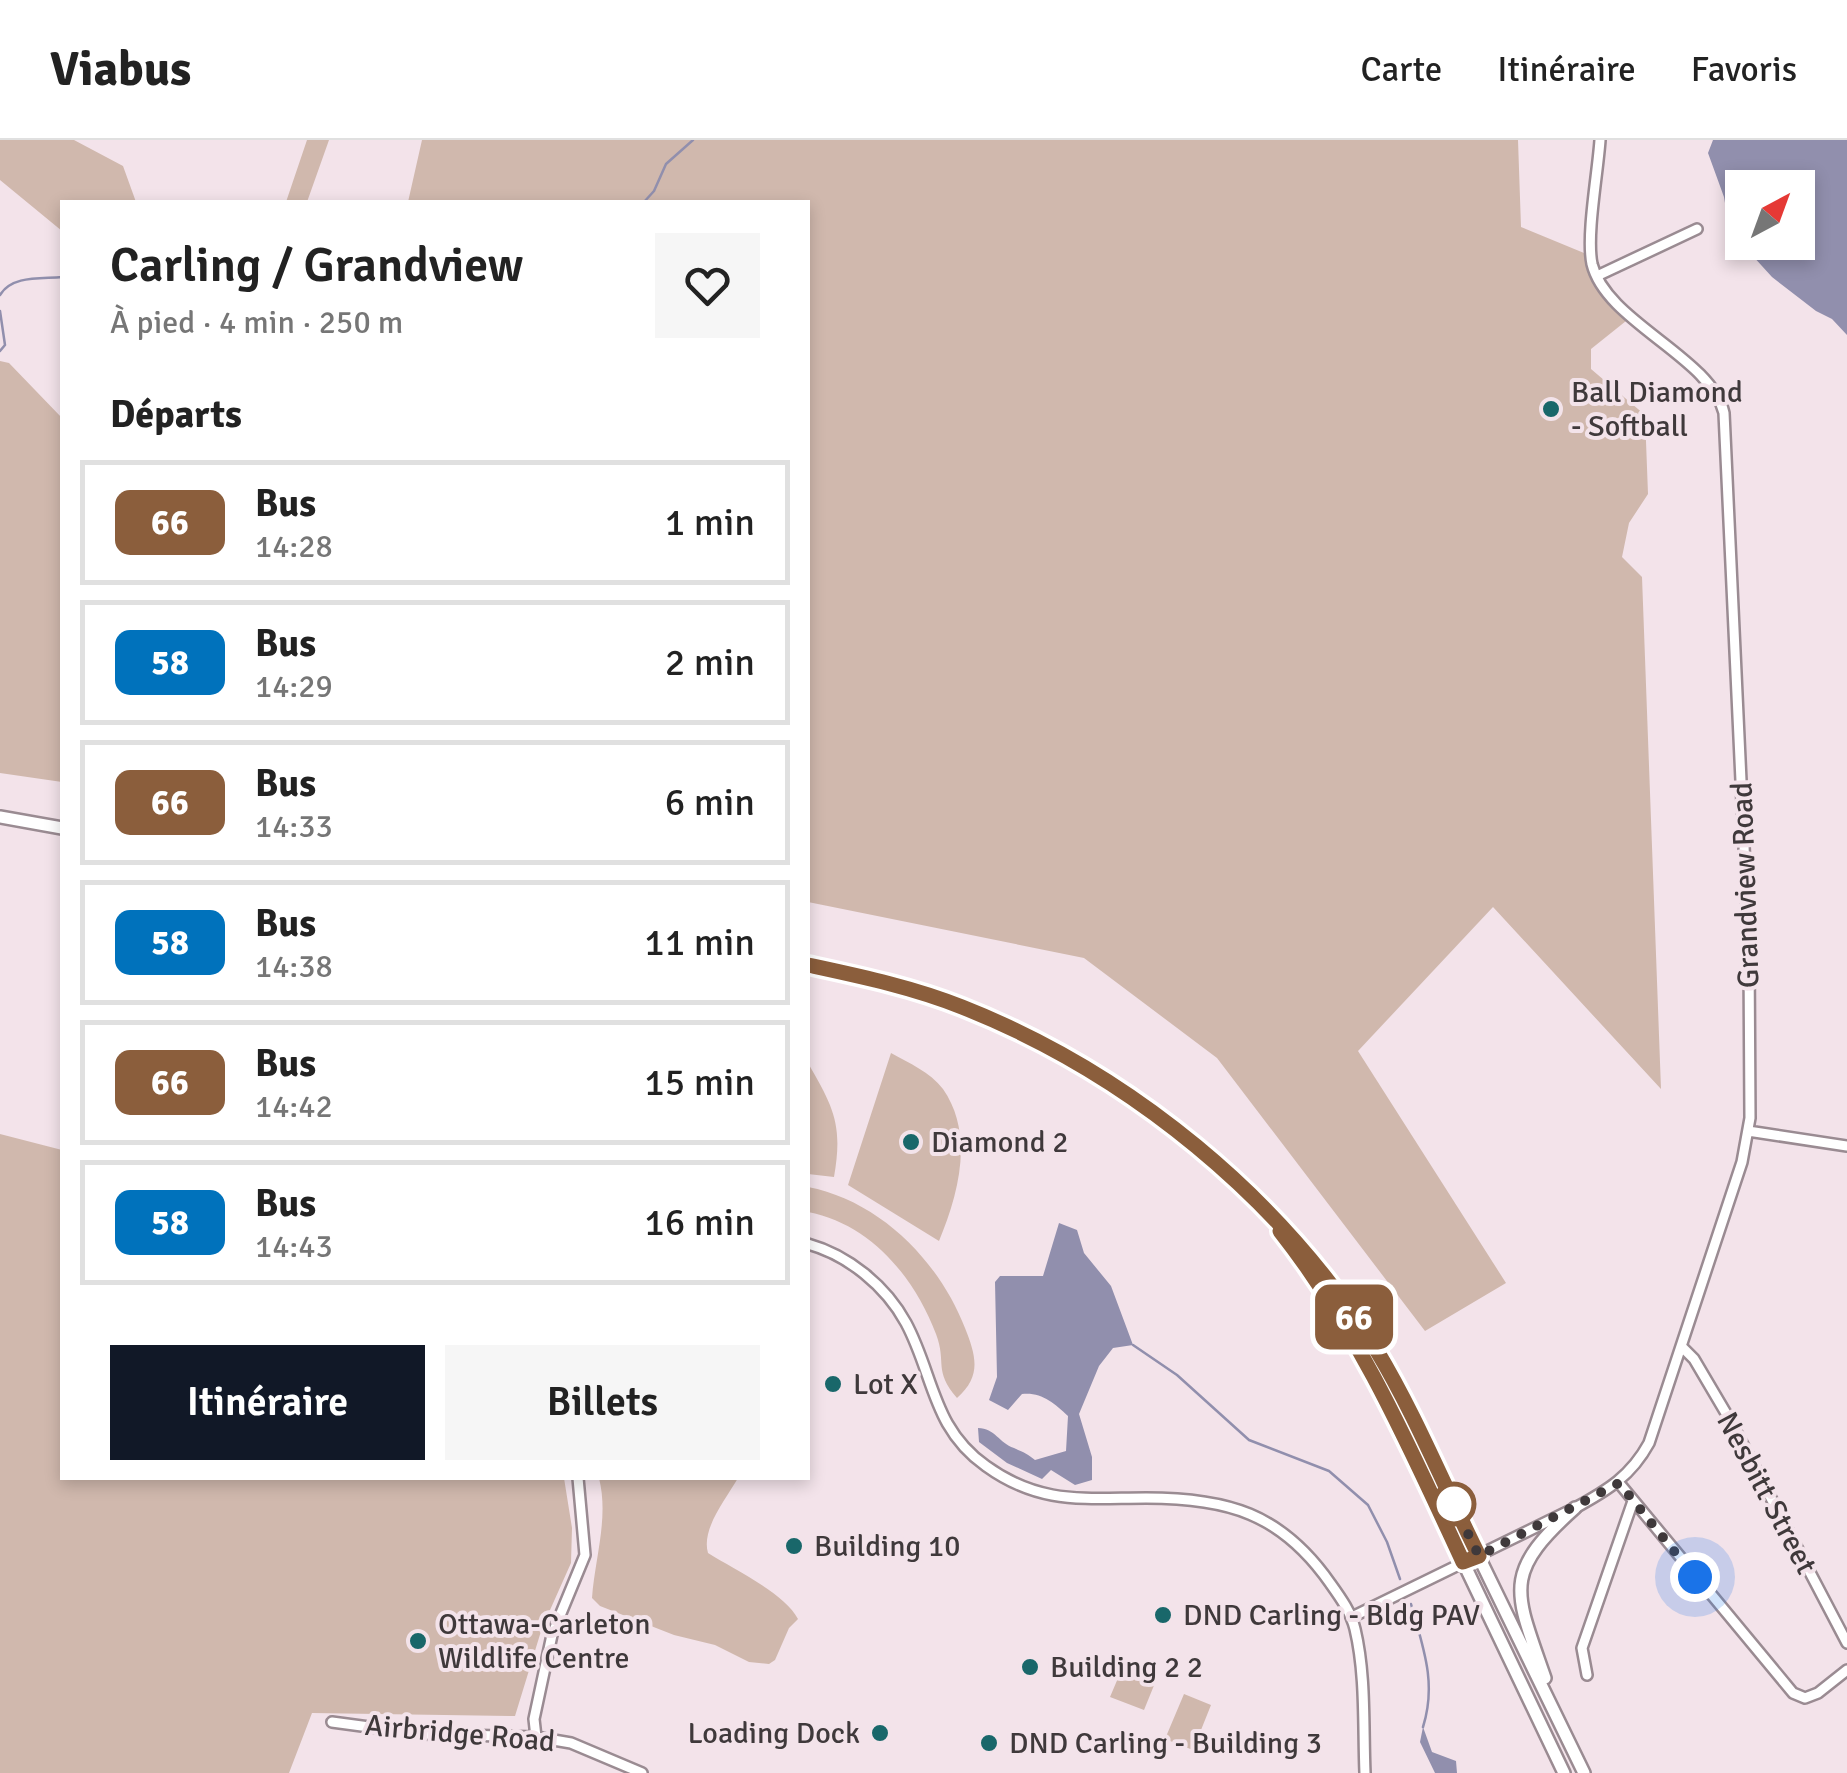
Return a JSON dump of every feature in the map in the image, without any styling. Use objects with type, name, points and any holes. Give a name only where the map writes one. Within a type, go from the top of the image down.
[{"type":"main road","points":[[0,818],[60,828]]},
{"type":"main road","points":[[810,965],[908,989],[961,1007],[1030,1038],[1134,1100],[1206,1156],[1272,1219],[1337,1294],[1375,1349],[1584,1773]]},
{"type":"main road","points":[[1272,1219],[1308,1268],[1361,1354],[1564,1773]]},
{"type":"main road","points":[[1562,1729],[1522,1610],[1520,1586],[1532,1552],[1575,1508]]},
{"type":"street","points":[[1600,140],[1591,248],[1597,276],[1698,229]]},
{"type":"street","name":"Grandview Road","points":[[1352,1617],[1575,1508],[1619,1483],[1636,1464],[1649,1443],[1682,1347],[1742,1162],[1748,1131],[1749,954],[1724,413],[1714,388],[1646,330],[1597,276]]},
{"type":"street","points":[[1748,1131],[1847,1146]]},
{"type":"street","points":[[810,1245],[860,1270],[892,1302],[911,1334],[940,1412],[961,1444],[984,1466],[1044,1496],[1194,1499],[1238,1509],[1272,1526],[1306,1553],[1352,1617],[1359,1653],[1365,1773]]},
{"type":"street","name":"Nesbitt Street","points":[[1682,1347],[1694,1359],[1730,1420],[1847,1644]]},
{"type":"street","points":[[536,1737],[534,1719],[552,1635],[585,1556],[578,1480]]},
{"type":"street","points":[[1619,1483],[1793,1692],[1805,1698],[1818,1693],[1847,1670]]},
{"type":"street","points":[[1587,1675],[1582,1648],[1633,1501]]},
{"type":"street","name":"Airbridge Road","points":[[332,1722],[421,1734],[536,1737],[571,1743],[642,1773]]},
{"type":"shaded area","points":[[0,140],[74,140],[123,166],[135,200],[60,200],[60,229],[0,180]]},
{"type":"shaded area","points":[[307,140],[329,140],[308,200],[287,200]]},
{"type":"shaded area","points":[[422,140],[1518,140],[1521,227],[1584,253],[1599,291],[1626,321],[1591,349],[1591,369],[1645,415],[1648,494],[1629,523],[1622,557],[1642,577],[1661,1089],[1493,907],[1358,1051],[1506,1283],[1425,1331],[1217,1058],[1084,958],[810,902],[810,200],[408,200]]},
{"type":"shaded area","points":[[0,361],[9,363],[60,416],[60,782],[0,773]]},
{"type":"shaded area","name":"Diamond 2","points":[[891,1053],[938,1083],[959,1126],[957,1185],[939,1241],[848,1185]]},
{"type":"shaded area","points":[[810,1067],[837,1130],[834,1177],[810,1174]]},
{"type":"shaded area","points":[[0,1134],[60,1149],[60,1480],[564,1480],[572,1528],[571,1563],[542,1628],[515,1716],[312,1713],[289,1773],[0,1773]]},
{"type":"shaded area","points":[[810,1188],[834,1194],[882,1220],[904,1238],[940,1280],[954,1303],[974,1357],[970,1382],[957,1398],[945,1380],[939,1344],[927,1313],[902,1273],[870,1241],[830,1218],[810,1213]]},
{"type":"shaded area","points":[[599,1480],[737,1480],[711,1524],[708,1553],[770,1591],[798,1619],[789,1628],[775,1660],[769,1664],[749,1662],[715,1645],[674,1635],[600,1606],[592,1598],[602,1493]]},
{"type":"shaded area","points":[[1124,1664],[1157,1678],[1144,1710],[1110,1697]]},
{"type":"shaded area","points":[[1184,1694],[1211,1705],[1193,1750],[1165,1739]]},
{"type":"water","points":[[1713,140],[1847,140],[1847,335],[1832,319],[1772,277],[1756,260],[1815,260],[1815,170],[1725,170],[1725,203],[1708,153]]},
{"type":"water","points":[[1059,1223],[1077,1230],[1084,1253],[1111,1286],[1133,1345],[1113,1348],[1099,1366],[1079,1414],[1092,1457],[1092,1480],[1075,1485],[1051,1470],[1042,1479],[1007,1463],[979,1442],[978,1428],[989,1430],[1035,1460],[1066,1451],[1068,1416],[1053,1403],[1022,1394],[1008,1410],[989,1400],[997,1377],[995,1282],[1000,1276],[1043,1276]]},
{"type":"water","points":[[1423,1727],[1432,1752],[1456,1761],[1457,1773],[1435,1773],[1420,1742]]},
{"type":"waterway","points":[[646,200],[666,164],[693,140]]},
{"type":"waterway","points":[[0,295],[19,281],[60,277]]},
{"type":"waterway","points":[[0,311],[5,345],[0,351]]},
{"type":"waterway","points":[[1133,1345],[1177,1375],[1249,1440],[1329,1471],[1368,1505],[1400,1579]]},
{"type":"waterway","points":[[1411,1604],[1429,1680],[1423,1727]]},
{"type":"bus line","name":"66","points":[[810,965],[908,989],[961,1007],[1030,1038],[1134,1100],[1206,1156],[1300,1248],[1366,1334],[1393,1380],[1479,1556],[1463,1562],[1367,1364],[1321,1287],[1280,1231]]},
{"type":"place","name":"Ball Diamond - Softball","points":[[1551,409]]},
{"type":"place","name":"Diamond 2","points":[[911,1142]]},
{"type":"place","name":"Lot X","points":[[833,1384]]},
{"type":"place","name":"Building 10","points":[[794,1546]]},
{"type":"place","name":"DND Carling - Bldg PAV","points":[[1163,1615]]},
{"type":"place","name":"Ottawa-Carleton Wildlife Centre","points":[[418,1641]]},
{"type":"place","name":"Building 2 2","points":[[1030,1667]]},
{"type":"place","name":"Loading Dock","points":[[880,1733]]},
{"type":"place","name":"DND Carling - Building 3","points":[[989,1743]]},
{"type":"route","points":[[1454,1504],[1449,1495],[1479,1556],[1619,1483],[1695,1577]]}]
